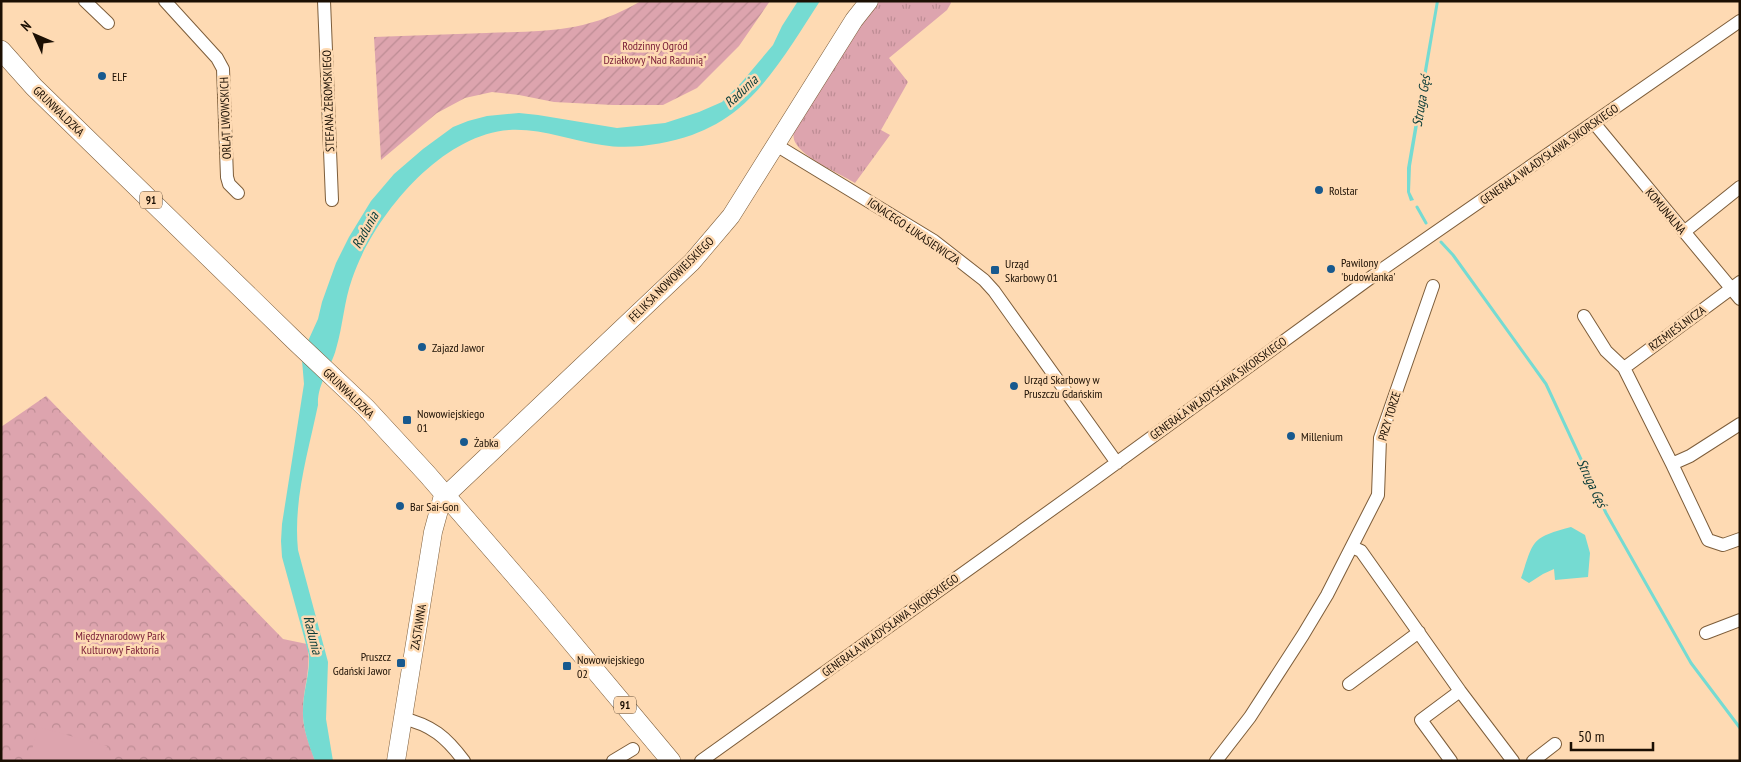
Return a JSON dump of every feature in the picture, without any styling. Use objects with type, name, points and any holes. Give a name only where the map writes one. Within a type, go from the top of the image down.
[{"type":"main road","name":"GRUNWALDZKA","points":[[1,50],[34,87],[366,408],[446,495],[671,761]]},
{"type":"street","points":[[85,1],[108,23]]},
{"type":"street","name":"ORLĄT LWOWSKICH","points":[[165,1],[210,51],[223,69],[227,177],[229,184],[238,193]]},
{"type":"street","name":"STEFANA ŻEROMSKIEGO","points":[[324,1],[332,200]]},
{"type":"street","name":"FELIKSA NOWOWIEJSKIEGO","points":[[446,495],[692,262],[728,220],[854,20],[869,1]]},
{"type":"street","name":"GENERAŁA WŁADYSŁAWA SIKORSKIEGO","points":[[701,761],[1384,268],[1740,21]]},
{"type":"street","name":"KOMUNALNA","points":[[1594,122],[1684,232],[1736,285],[1740,299]]},
{"type":"street","name":"IGNACEGO ŁUKASIEWICZA","points":[[776,145],[934,241],[984,280],[994,291],[1117,462]]},
{"type":"street","points":[[1684,232],[1740,187]]},
{"type":"street","name":"RZEMIEŚLNICZA","points":[[1624,368],[1736,285]]},
{"type":"street","name":"PRZY TORZE","points":[[1224,758],[1303,636],[1378,495],[1380,438],[1432,286]]},
{"type":"street","points":[[1584,316],[1606,351],[1624,368],[1708,540],[1723,545],[1740,539]]},
{"type":"street","points":[[1672,464],[1690,456],[1740,424]]},
{"type":"street","name":"ZASTAWNA","points":[[396,761],[435,525],[439,504],[446,495]]},
{"type":"street","points":[[1352,547],[1361,551],[1460,691],[1513,761]]},
{"type":"street","points":[[1706,633],[1740,620]]},
{"type":"street","points":[[1348,684],[1419,632]]},
{"type":"street","points":[[1451,761],[1421,720],[1460,691]]},
{"type":"street","points":[[402,718],[442,735],[464,761]]},
{"type":"street","points":[[1533,761],[1555,744]]},
{"type":"street","points":[[613,761],[634,749]]},
{"type":"green space","name":"Rodzinny Ogród Działkowy \"Nad Radunią\"","points":[[641,1],[770,1],[739,46],[697,88],[663,105],[554,102],[492,92],[465,98],[437,113],[381,160],[374,37],[528,32],[566,28],[602,19]]},
{"type":"green space","points":[[880,1],[950,1],[951,3],[947,10],[889,58],[908,82],[881,130],[890,135],[855,183],[806,154],[795,142],[794,132],[796,122],[867,15]]},
{"type":"green space","name":"Międzynarodowy Park Kulturowy Faktoria","points":[[46,396],[283,639],[307,644],[308,669],[303,702],[303,717],[315,761],[1,761],[1,427]]},
{"type":"green space","points":[[38,727],[107,746],[103,761],[29,761]]},
{"type":"water","name":"Radunia","points":[[798,1],[820,1],[772,73],[750,99],[716,124],[682,138],[624,147],[602,145],[533,131],[509,130],[483,135],[458,147],[435,163],[412,183],[376,230],[362,255],[347,296],[334,356],[318,397],[318,405],[299,495],[298,550],[328,662],[326,719],[333,761],[315,761],[306,736],[303,716],[309,655],[282,557],[282,524],[304,384],[302,360],[318,319],[336,263],[371,201],[394,174],[423,149],[453,127],[468,121],[487,116],[519,113],[617,128],[665,123],[722,102],[773,45],[782,26]]},
{"type":"water","points":[[1436,1],[1439,1],[1411,166],[1410,192],[1414,200],[1410,201],[1407,192],[1407,168]]},
{"type":"water","points":[[1571,527],[1585,535],[1590,553],[1588,577],[1555,580],[1554,569],[1529,583],[1521,578],[1536,542],[1548,534]]},
{"type":"waterway","name":"Struga Gęś","points":[[1417,207],[1426,223]]},
{"type":"waterway","name":"Struga Gęś","points":[[1441,242],[1453,255],[1546,384],[1606,513],[1691,663],[1740,728]]},
{"type":"place","name":"ELF","points":[[102,76]]},
{"type":"place","name":"Rolstar","points":[[1319,190]]},
{"type":"place","name":"Pawilony 'budowlanka'","points":[[1331,269]]},
{"type":"place","name":"Urząd Skarbowy 01","points":[[995,270]]},
{"type":"place","name":"Zajazd Jawor","points":[[422,347]]},
{"type":"place","name":"Urząd Skarbowy w Pruszczu Gdańskim","points":[[1014,386]]},
{"type":"place","name":"Nowowiejskiego 01","points":[[407,420]]},
{"type":"place","name":"Millenium","points":[[1291,436]]},
{"type":"place","name":"Żabka","points":[[464,442]]},
{"type":"place","name":"Bar Sai-Gon","points":[[400,506]]},
{"type":"place","name":"Pruszcz Gdański Jawor","points":[[401,663]]},
{"type":"place","name":"Nowowiejskiego 02","points":[[567,666]]}]
